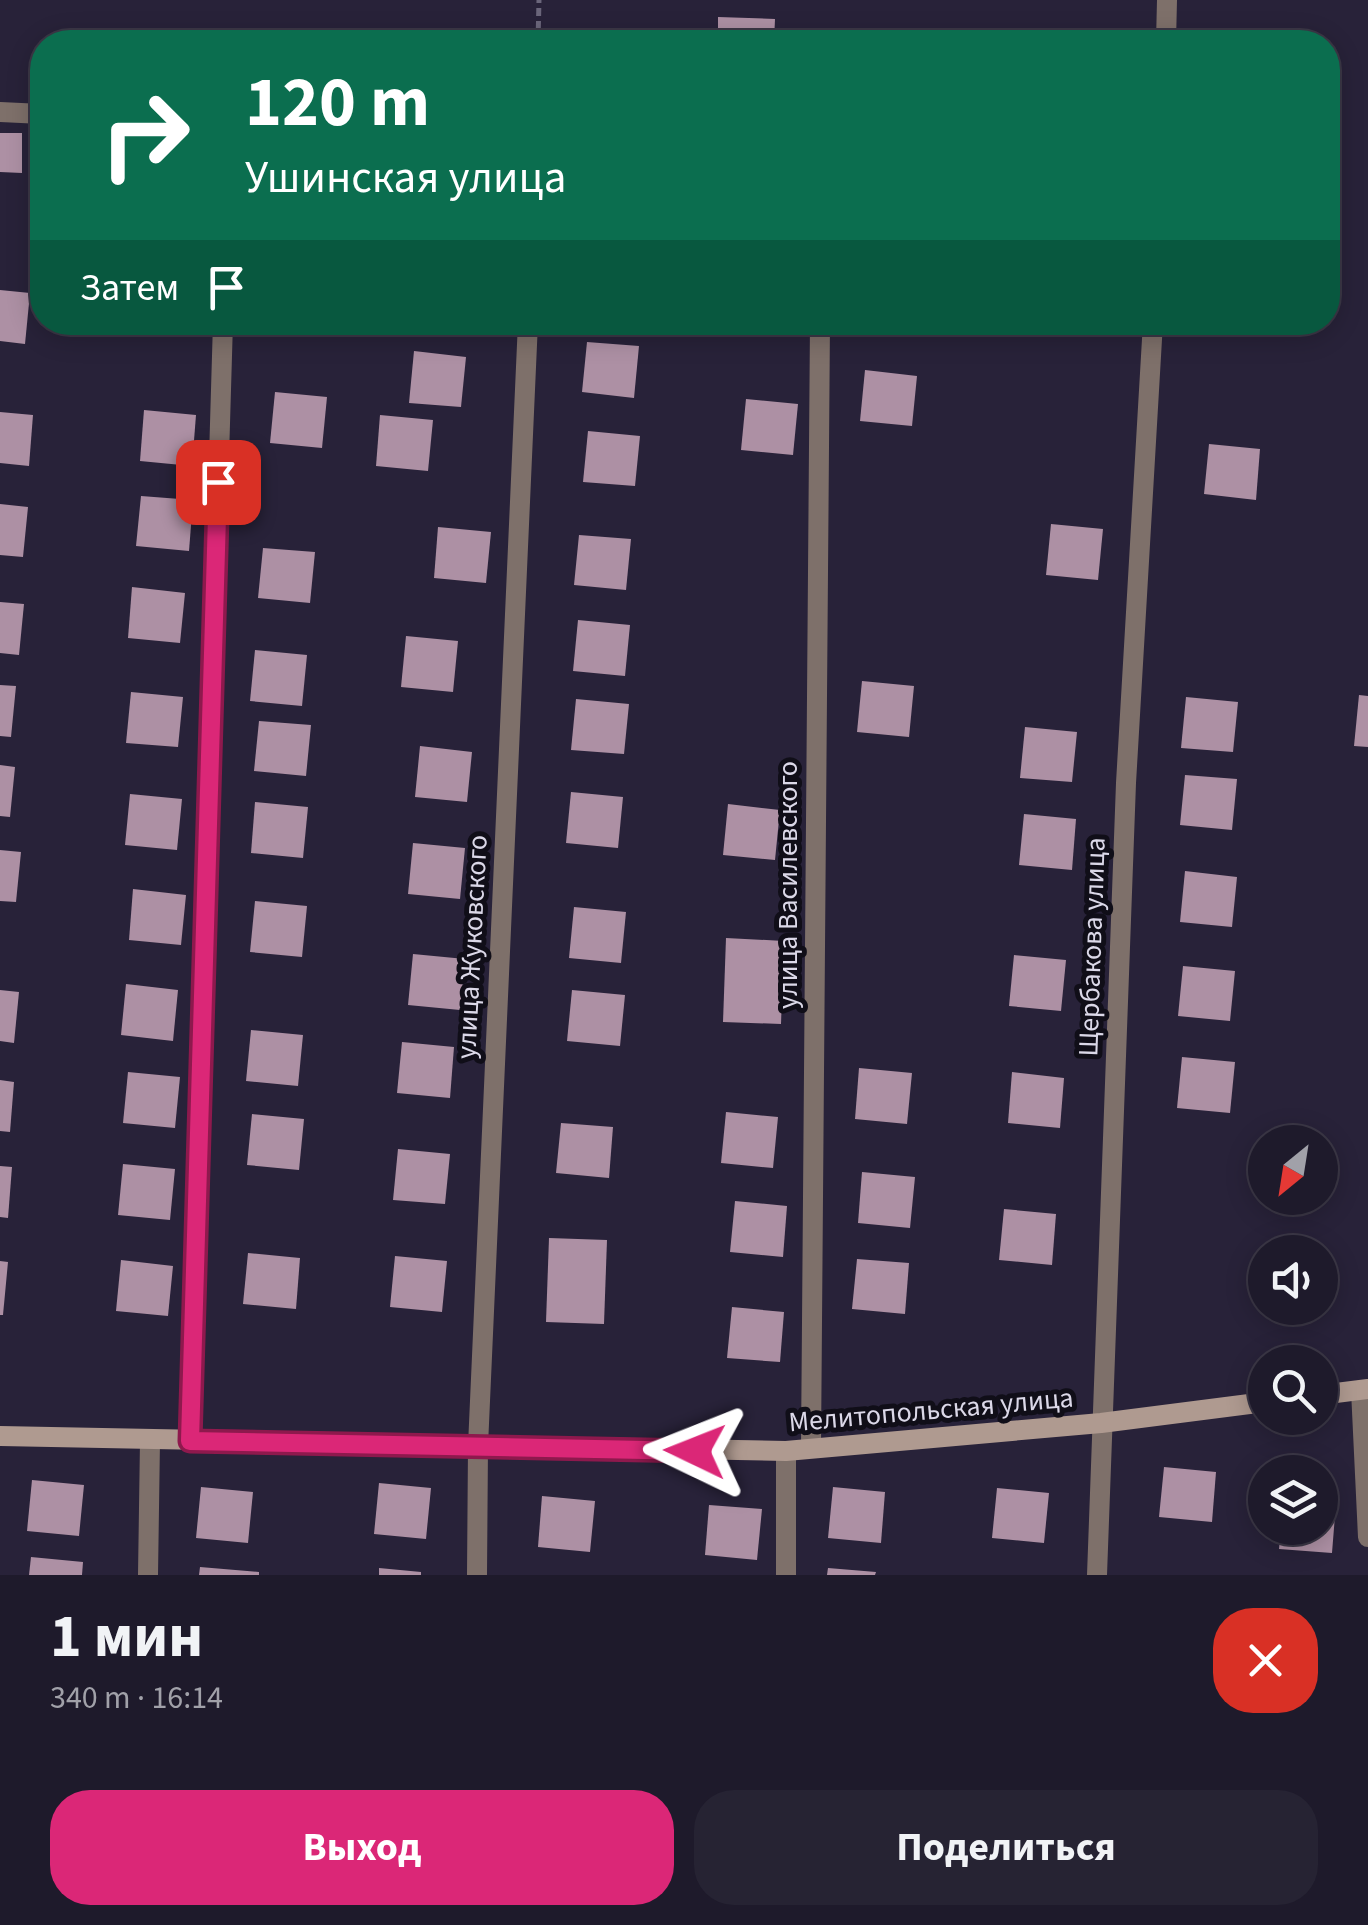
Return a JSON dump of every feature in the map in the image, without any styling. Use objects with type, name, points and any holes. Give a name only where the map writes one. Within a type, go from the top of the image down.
[{"type":"street","points":[[1166,30],[1167,0]]},
{"type":"street","points":[[0,112],[30,113]]},
{"type":"street","points":[[190,1441],[223,335]]},
{"type":"street","name":"улица Жуковского","points":[[477,1575],[478,1446],[527,335]]},
{"type":"street","name":"улица Василевского","points":[[811,1447],[820,335]]},
{"type":"street","name":"Щербакова улица","points":[[1097,1575],[1126,783],[1152,335]]},
{"type":"street","points":[[1338,1393],[1364,1390],[1368,1537]]},
{"type":"street","name":"Мелитопольская улица","points":[[0,1436],[786,1451],[1101,1424],[1248,1404]]},
{"type":"street","points":[[148,1575],[150,1440]]},
{"type":"street","points":[[786,1451],[786,1575]]},
{"type":"path","points":[[538,30],[539,0]]},
{"type":"building","points":[[718,17],[775,19],[775,30],[718,30]]},
{"type":"building","points":[[0,133],[22,133],[22,173],[0,172]]},
{"type":"building","points":[[0,290],[30,293],[25,344],[0,341]]},
{"type":"building","points":[[587,342],[639,346],[634,398],[582,392]]},
{"type":"building","points":[[414,351],[466,357],[461,407],[409,403]]},
{"type":"building","points":[[865,370],[917,376],[912,426],[860,421]]},
{"type":"building","points":[[275,392],[327,397],[322,448],[270,443]]},
{"type":"building","points":[[746,399],[798,404],[793,455],[741,450]]},
{"type":"building","points":[[144,410],[196,415],[192,466],[140,461]]},
{"type":"building","points":[[0,412],[33,415],[29,466],[0,463]]},
{"type":"building","points":[[380,415],[433,420],[428,471],[376,466]]},
{"type":"building","points":[[588,431],[640,436],[635,486],[583,482]]},
{"type":"building","points":[[1209,444],[1260,449],[1256,500],[1204,494]]},
{"type":"building","points":[[141,496],[193,500],[189,551],[136,546]]},
{"type":"building","points":[[0,504],[28,507],[23,557],[0,555]]},
{"type":"building","points":[[1051,524],[1103,529],[1098,580],[1046,575]]},
{"type":"building","points":[[438,527],[491,532],[486,583],[434,578]]},
{"type":"building","points":[[579,535],[631,539],[626,590],[574,585]]},
{"type":"building","points":[[263,548],[315,552],[310,603],[258,598]]},
{"type":"building","points":[[132,587],[185,593],[180,643],[128,638]]},
{"type":"building","points":[[0,602],[24,604],[19,655],[0,653]]},
{"type":"building","points":[[578,620],[630,625],[625,676],[573,671]]},
{"type":"building","points":[[406,636],[458,641],[453,692],[401,687]]},
{"type":"building","points":[[255,650],[307,655],[302,706],[250,701]]},
{"type":"building","points":[[862,681],[914,686],[909,737],[857,732]]},
{"type":"building","points":[[0,685],[16,686],[11,737],[0,736]]},
{"type":"building","points":[[131,692],[183,697],[178,747],[126,743]]},
{"type":"building","points":[[1359,695],[1368,696],[1368,747],[1354,746]]},
{"type":"building","points":[[1186,697],[1238,702],[1233,752],[1181,748]]},
{"type":"building","points":[[576,699],[629,704],[624,754],[571,750]]},
{"type":"building","points":[[259,721],[311,725],[306,776],[254,771]]},
{"type":"building","points":[[1025,727],[1077,732],[1072,782],[1020,778]]},
{"type":"building","points":[[420,746],[472,752],[467,802],[415,797]]},
{"type":"building","points":[[0,765],[15,767],[10,817],[0,816]]},
{"type":"building","points":[[1185,775],[1237,779],[1232,830],[1180,825]]},
{"type":"building","points":[[571,792],[623,797],[618,848],[566,843]]},
{"type":"building","points":[[130,794],[182,799],[177,850],[125,845]]},
{"type":"building","points":[[255,802],[308,807],[303,858],[251,853]]},
{"type":"building","points":[[728,804],[780,810],[775,860],[723,855]]},
{"type":"building","points":[[1024,814],[1076,819],[1072,870],[1019,865]]},
{"type":"building","points":[[413,843],[465,848],[460,899],[408,894]]},
{"type":"building","points":[[0,850],[21,852],[16,902],[0,901]]},
{"type":"building","points":[[1185,871],[1237,877],[1232,927],[1180,922]]},
{"type":"building","points":[[133,889],[186,895],[181,945],[129,940]]},
{"type":"building","points":[[255,901],[307,906],[302,957],[250,952]]},
{"type":"building","points":[[574,907],[626,912],[621,963],[569,958]]},
{"type":"building","points":[[726,938],[784,941],[781,1024],[723,1022]]},
{"type":"building","points":[[413,954],[465,959],[460,1010],[408,1005]]},
{"type":"building","points":[[1014,955],[1066,960],[1061,1011],[1009,1006]]},
{"type":"building","points":[[1183,966],[1235,971],[1230,1021],[1178,1016]]},
{"type":"building","points":[[126,984],[178,990],[173,1041],[121,1035]]},
{"type":"building","points":[[0,990],[19,992],[14,1043],[0,1041]]},
{"type":"building","points":[[572,990],[625,995],[620,1046],[567,1041]]},
{"type":"building","points":[[251,1030],[303,1035],[298,1086],[246,1081]]},
{"type":"building","points":[[402,1042],[454,1047],[450,1098],[397,1093]]},
{"type":"building","points":[[1182,1057],[1235,1062],[1230,1113],[1177,1108]]},
{"type":"building","points":[[859,1068],[912,1073],[907,1124],[855,1119]]},
{"type":"building","points":[[128,1072],[180,1077],[175,1128],[123,1123]]},
{"type":"building","points":[[1012,1072],[1064,1078],[1060,1128],[1008,1123]]},
{"type":"building","points":[[0,1080],[14,1082],[10,1132],[0,1131]]},
{"type":"building","points":[[726,1112],[778,1117],[773,1168],[721,1163]]},
{"type":"building","points":[[252,1114],[304,1119],[299,1170],[247,1165]]},
{"type":"building","points":[[561,1123],[613,1127],[609,1178],[556,1173]]},
{"type":"building","points":[[398,1149],[450,1154],[445,1204],[393,1200]]},
{"type":"building","points":[[123,1164],[175,1169],[170,1220],[118,1215]]},
{"type":"building","points":[[0,1166],[12,1167],[8,1218],[0,1217]]},
{"type":"building","points":[[862,1172],[915,1177],[910,1228],[858,1223]]},
{"type":"building","points":[[735,1201],[787,1206],[783,1257],[730,1252]]},
{"type":"building","points":[[1004,1209],[1056,1214],[1052,1265],[999,1260]]},
{"type":"building","points":[[549,1238],[607,1240],[604,1324],[546,1322]]},
{"type":"building","points":[[248,1253],[300,1258],[296,1309],[243,1304]]},
{"type":"building","points":[[395,1256],[447,1261],[442,1312],[390,1307]]},
{"type":"building","points":[[857,1259],[909,1263],[905,1314],[852,1309]]},
{"type":"building","points":[[121,1260],[173,1266],[168,1316],[116,1311]]},
{"type":"building","points":[[0,1261],[8,1262],[3,1315],[0,1315]]},
{"type":"building","points":[[732,1307],[784,1312],[780,1362],[727,1358]]},
{"type":"building","points":[[1164,1467],[1216,1472],[1212,1522],[1159,1517]]},
{"type":"building","points":[[32,1480],[84,1485],[79,1536],[27,1531]]},
{"type":"building","points":[[379,1483],[431,1488],[426,1539],[374,1534]]},
{"type":"building","points":[[201,1487],[253,1492],[248,1543],[196,1538]]},
{"type":"building","points":[[833,1487],[885,1492],[881,1543],[828,1538]]},
{"type":"building","points":[[997,1488],[1049,1493],[1044,1543],[992,1538]]},
{"type":"building","points":[[542,1496],[595,1501],[590,1552],[538,1547]]},
{"type":"building","points":[[709,1505],[762,1509],[757,1560],[705,1555]]},
{"type":"building","points":[[1279,1545],[1333,1545],[1332,1553],[1279,1549]]},
{"type":"building","points":[[31,1557],[83,1562],[82,1575],[29,1575]]},
{"type":"building","points":[[200,1567],[259,1572],[259,1575],[199,1575]]},
{"type":"building","points":[[379,1568],[421,1572],[421,1575],[379,1575]]},
{"type":"building","points":[[828,1568],[876,1572],[827,1575]]},
{"type":"route","points":[[218,482],[190,1441],[695,1451]]}]
